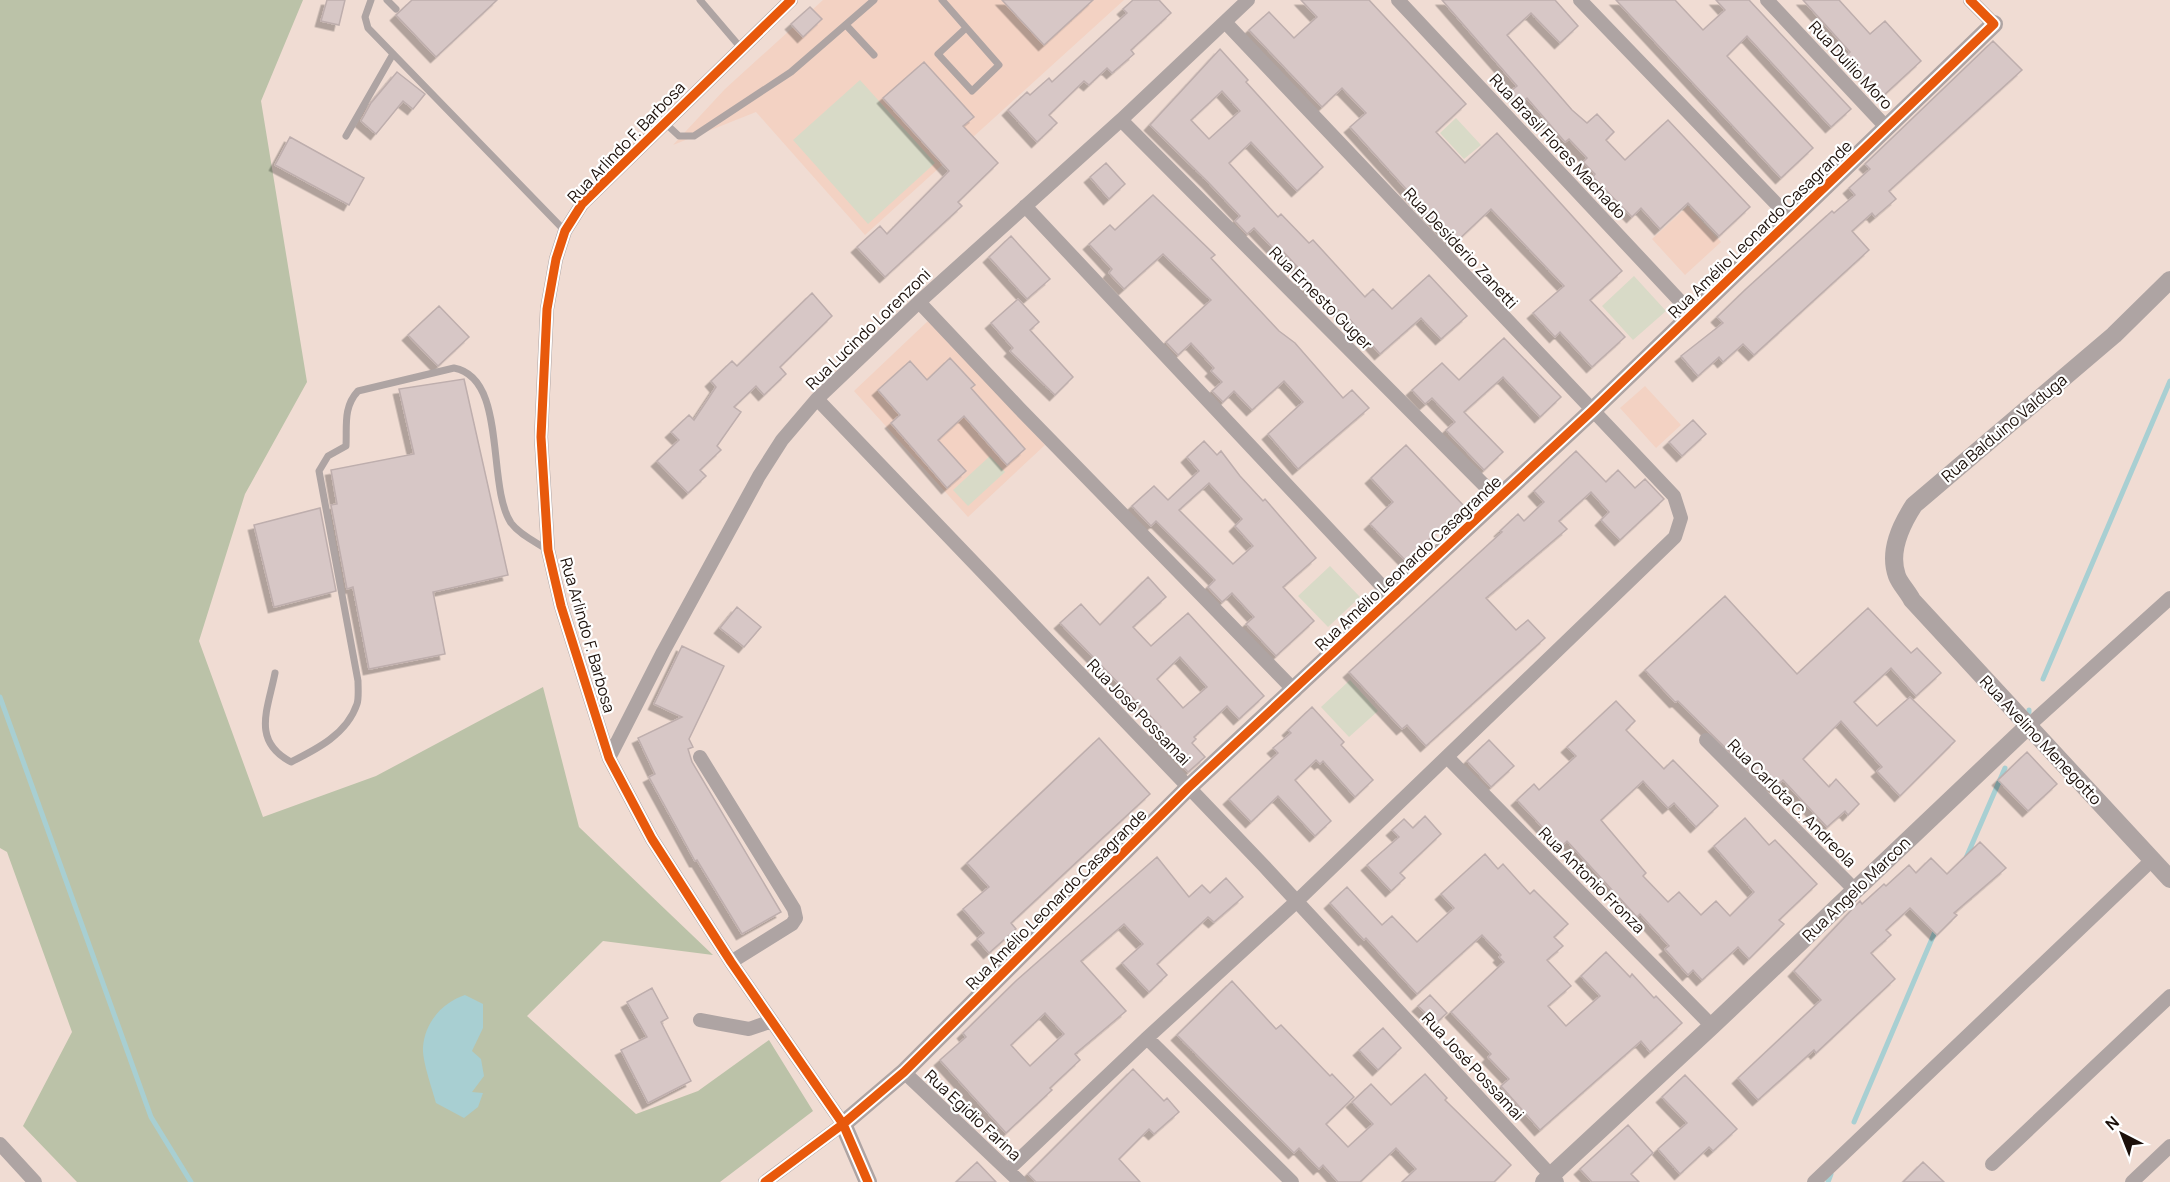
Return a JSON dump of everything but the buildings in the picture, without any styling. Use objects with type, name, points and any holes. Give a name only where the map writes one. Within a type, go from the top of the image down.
[{"type":"street","name":"Rua Arlindo F. Barbosa","points":[[791,0],[582,204],[565,231],[556,259],[547,309],[541,437],[548,550],[561,606],[609,758],[652,839],[730,962],[843,1124]]},
{"type":"street","name":"Rua Lucindo Lorenzoni","points":[[609,758],[663,652],[759,476],[782,440],[817,399],[1248,0]]},
{"type":"street","name":"Rua Brasil Flores Machado","points":[[1398,0],[1693,315]]},
{"type":"street","points":[[1580,0],[1792,220]]},
{"type":"street","name":"Rua Duilio Moro","points":[[1767,0],[1886,127]]},
{"type":"street","points":[[1970,0],[1994,24]]},
{"type":"street","name":"Rua Desiderio Zanetti","points":[[1225,22],[1674,496],[1681,518],[1675,537],[1447,757]]},
{"type":"street","name":"Rua Amélio Leonardo Casagrande","points":[[843,1124],[904,1072],[1188,788],[1394,599],[1693,315],[1994,24]]},
{"type":"street","name":"Rua Ernesto Guger","points":[[1121,120],[1498,499]]},
{"type":"street","points":[[1025,206],[1394,599]]},
{"type":"street","name":"Rua Balduino Valduga","points":[[1912,600],[1897,575],[1895,551],[1899,529],[1914,505],[2114,335],[2170,280]]},
{"type":"street","points":[[920,302],[1027,416],[1295,691]]},
{"type":"street","name":"Rua José Possamai","points":[[817,399],[1297,901],[1551,1180]]},
{"type":"street","name":"Rua Angelo Marcon","points":[[1551,1180],[2027,727],[2170,598]]},
{"type":"street","name":"Rua Avelino Menegotto","points":[[1912,600],[2027,727],[2163,867]]},
{"type":"street","name":"Rua Carlota C. Andreola","points":[[1706,740],[1855,890]]},
{"type":"street","points":[[700,757],[794,909],[795,918],[792,924],[730,962]]},
{"type":"street","points":[[1008,1170],[1147,1038],[1297,901],[1447,757]]},
{"type":"street","name":"Rua Antonio Fronza","points":[[1447,757],[1712,1026]]},
{"type":"street","points":[[1814,1182],[2163,867]]},
{"type":"street","points":[[1992,1164],[2170,996]]},
{"type":"street","points":[[700,1020],[749,1029],[772,1021]]},
{"type":"street","points":[[1147,1038],[1292,1182]]},
{"type":"street","name":"Rua Egidio Farina","points":[[904,1072],[1020,1182]]},
{"type":"street","points":[[765,1182],[843,1124],[868,1182]]},
{"type":"street","points":[[0,1144],[35,1182]]},
{"type":"street","points":[[2132,1182],[2170,1146]]},
{"type":"lane","points":[[371,0],[365,17],[368,28],[565,231]]},
{"type":"lane","points":[[387,0],[396,9]]},
{"type":"lane","points":[[700,0],[741,48]]},
{"type":"lane","points":[[664,123],[679,136],[694,136],[791,72],[874,0]]},
{"type":"lane","points":[[942,0],[999,65],[972,91],[938,54],[966,28]]},
{"type":"lane","points":[[846,25],[874,55]]},
{"type":"lane","points":[[346,136],[393,54]]},
{"type":"lane","points":[[275,673],[264,725],[268,742],[279,755],[291,762],[325,745],[350,717],[357,704],[358,681],[319,471],[328,456],[346,447],[347,409],[350,399],[358,391],[454,368],[466,370],[474,376],[481,387],[489,412],[504,507],[518,531],[548,550]]},
{"type":"shaded area","points":[[823,0],[1124,0],[865,235],[756,112],[673,145],[725,89]]},
{"type":"shaded area","points":[[1688,206],[1721,242],[1685,275],[1652,239]]},
{"type":"shaded area","points":[[929,320],[1045,445],[968,517],[854,391]]},
{"type":"shaded area","points":[[1645,386],[1681,425],[1656,448],[1620,408]]},
{"type":"green space","points":[[0,0],[303,0],[261,101],[307,382],[245,494],[199,641],[263,817],[376,776],[543,687],[579,827],[713,955],[603,941],[527,1016],[636,1114],[698,1091],[769,1040],[813,1111],[720,1182],[77,1182],[23,1126],[72,1032],[7,852],[0,848]]},
{"type":"green space","points":[[860,80],[935,163],[868,224],[793,140]]},
{"type":"green space","points":[[1456,118],[1481,145],[1464,159],[1440,133]]},
{"type":"green space","points":[[1634,276],[1666,311],[1633,340],[1602,306]]},
{"type":"green space","points":[[990,456],[1005,472],[968,506],[953,490]]},
{"type":"green space","points":[[1330,566],[1360,597],[1328,627],[1298,596]]},
{"type":"green space","points":[[1350,680],[1378,711],[1349,737],[1321,707]]},
{"type":"water","points":[[465,995],[483,1004],[483,1028],[472,1051],[481,1059],[484,1076],[472,1092],[483,1093],[478,1107],[464,1118],[436,1103],[423,1047],[427,1029],[436,1014],[449,1003]]},
{"type":"waterway","points":[[2043,679],[2170,381]]},
{"type":"waterway","points":[[0,697],[151,1117],[191,1182]]},
{"type":"waterway","points":[[1966,858],[2005,768]]},
{"type":"waterway","points":[[1854,1122],[1937,927]]},
{"type":"waterway","points":[[1828,1182],[1831,1174]]},
{"type":"cycle path","points":[[791,0],[582,204],[565,231],[556,259],[547,309],[541,437],[548,550],[561,606],[609,758],[652,839],[731,962],[843,1124],[868,1182]]},
{"type":"cycle path","points":[[765,1182],[843,1124],[904,1072],[1188,788],[1592,411],[1994,24],[1970,0]]}]
